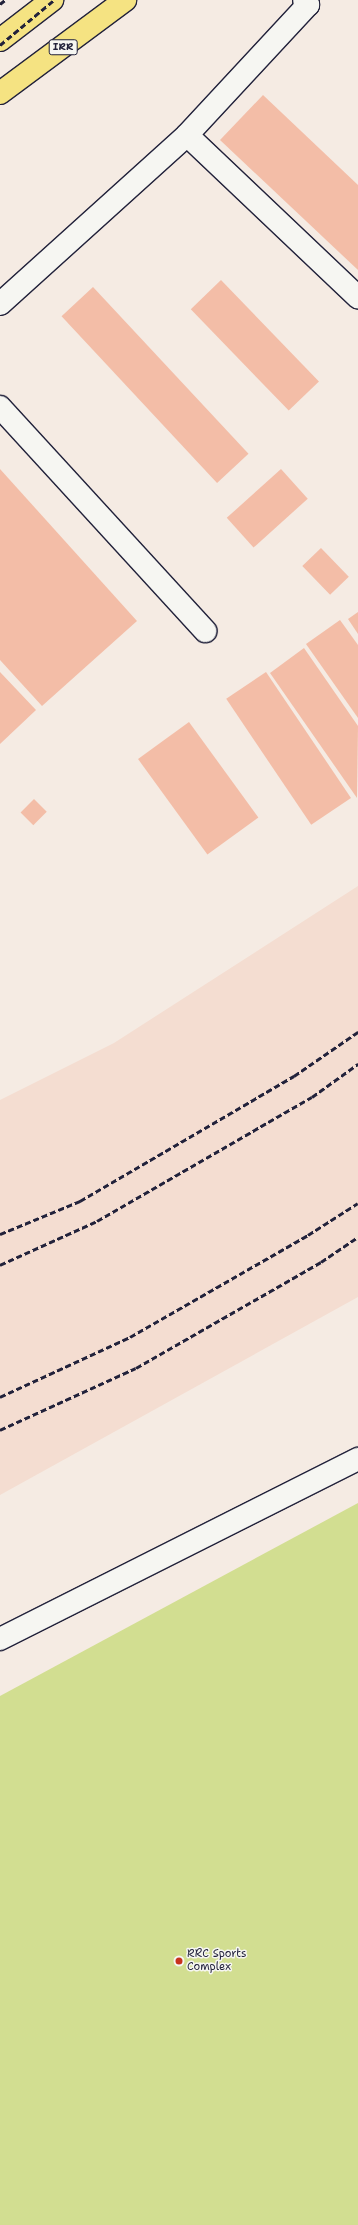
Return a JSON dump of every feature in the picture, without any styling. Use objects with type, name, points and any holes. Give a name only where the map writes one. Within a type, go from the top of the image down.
[{"type":"main road","points":[[0,40],[52,0]]},
{"type":"main road","name":"IRR","points":[[0,93],[125,0]]},
{"type":"street","points":[[0,304],[187,135],[308,5],[304,0]]},
{"type":"street","points":[[187,135],[358,296]]},
{"type":"street","points":[[0,407],[206,631]]},
{"type":"street","points":[[0,1639],[358,1460]]},
{"type":"shaded area","points":[[358,886],[358,1297],[0,1495],[0,1100],[114,1043]]},
{"type":"green space","name":"RRC Sports Complex","points":[[358,1503],[358,2225],[0,2225],[0,1696]]},
{"type":"building","points":[[263,95],[358,185],[358,270],[220,140]]},
{"type":"building","points":[[221,280],[319,381],[289,411],[191,309]]},
{"type":"building","points":[[93,287],[248,454],[217,483],[62,316]]},
{"type":"building","points":[[0,469],[137,621],[42,706],[0,660]]},
{"type":"building","points":[[281,469],[308,499],[254,548],[227,518]]},
{"type":"building","points":[[321,548],[349,577],[330,595],[302,566]]},
{"type":"building","points":[[358,612],[358,634],[348,619]]},
{"type":"building","points":[[340,620],[358,645],[358,718],[306,644]]},
{"type":"building","points":[[304,648],[358,726],[357,798],[270,673]]},
{"type":"building","points":[[0,672],[36,710],[0,744]]},
{"type":"building","points":[[266,672],[351,798],[311,825],[226,699]]},
{"type":"building","points":[[189,722],[258,817],[207,854],[138,759]]},
{"type":"building","points":[[34,799],[47,812],[33,825],[21,812]]},
{"type":"railway","points":[[0,4],[5,0]]},
{"type":"railway","points":[[0,45],[54,0]]},
{"type":"railway","points":[[0,1234],[80,1201],[294,1076],[358,1032]]},
{"type":"railway","points":[[0,1265],[97,1221],[312,1097],[358,1064]]},
{"type":"railway","points":[[0,1397],[130,1337],[308,1235],[358,1203]]},
{"type":"railway","points":[[0,1430],[136,1368],[321,1262],[358,1237]]},
{"type":"place","name":"RRC Sports Complex","points":[[179,1961]]}]
